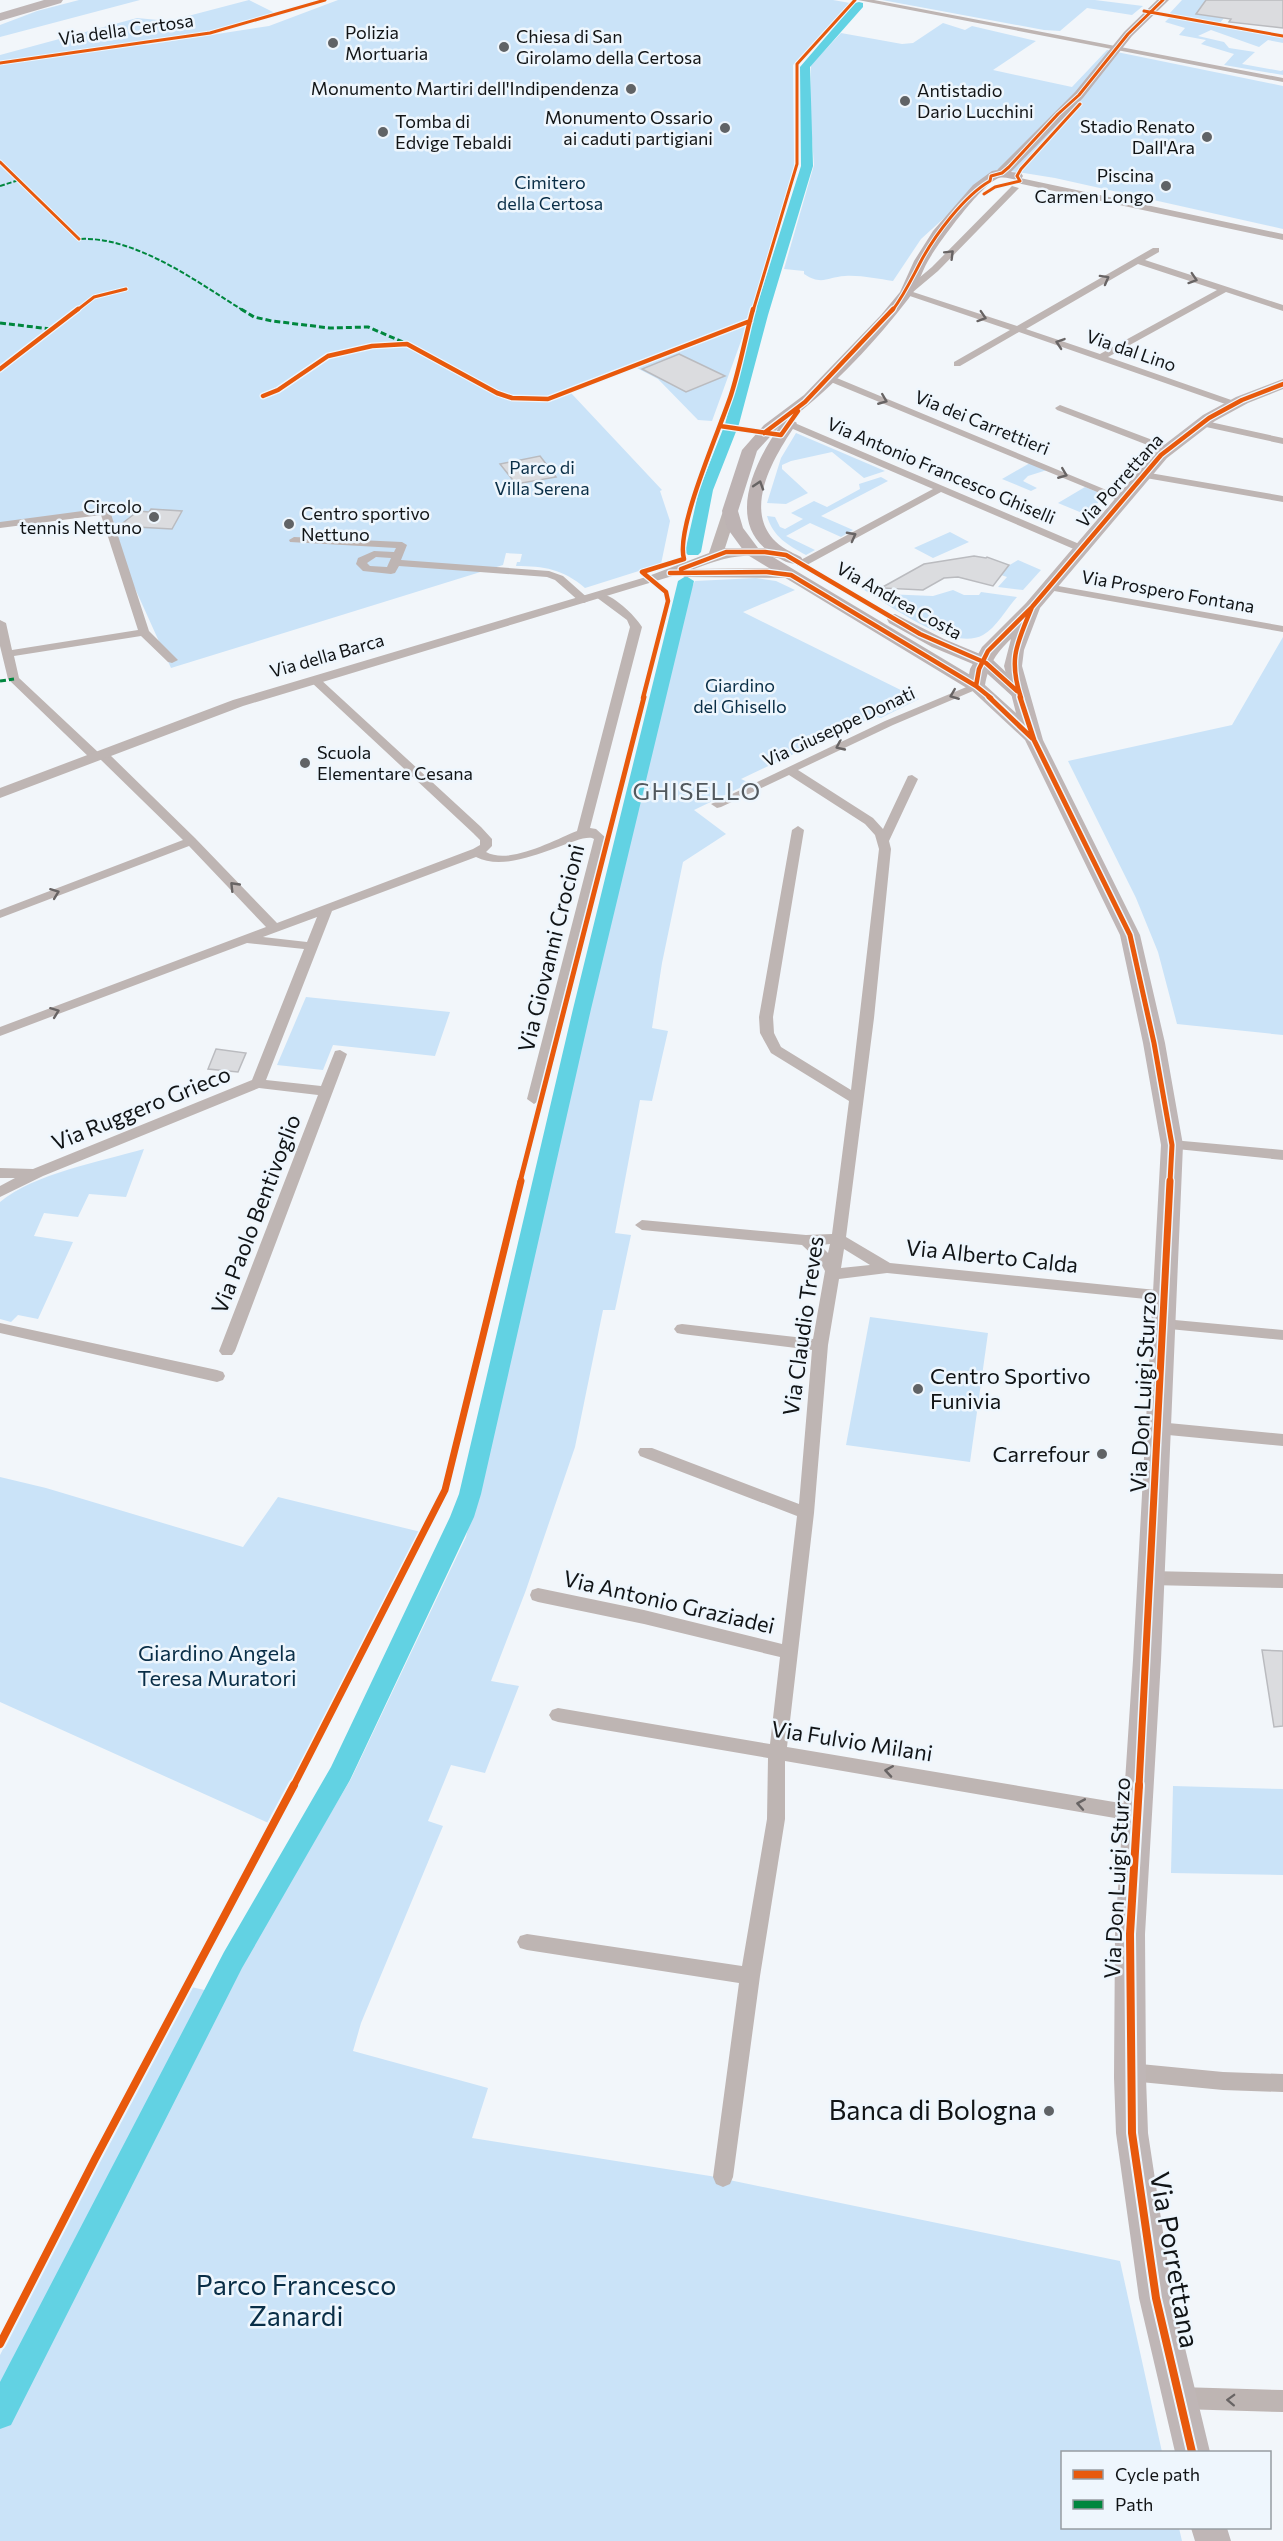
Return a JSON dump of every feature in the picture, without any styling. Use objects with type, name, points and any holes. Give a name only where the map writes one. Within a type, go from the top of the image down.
[{"type":"main road","points":[[0,17],[57,0]]},
{"type":"main road","points":[[730,511],[747,455],[754,443],[769,428],[805,402],[829,378],[906,293],[929,247],[955,216],[997,179],[1079,95],[1128,34],[1163,0]]},
{"type":"main road","points":[[997,179],[1016,182],[1021,169],[1080,106],[1079,95]]},
{"type":"main road","name":"Via Porrettana","points":[[976,686],[982,661],[992,646],[1032,606],[1167,449],[1201,423],[1234,404],[1283,384]]},
{"type":"main road","points":[[763,537],[753,519],[753,504],[771,450],[805,402]]},
{"type":"main road","name":"Via Andrea Costa","points":[[730,511],[735,528],[752,552],[796,570],[920,634],[982,661],[995,669],[1019,693]]},
{"type":"main road","name":"Via Andrea Costa","points":[[763,537],[786,555],[796,570],[976,686]]},
{"type":"main road","name":"Via Porrettana","points":[[1019,693],[1014,674],[1014,656],[1021,630],[1032,606]]},
{"type":"main road","name":"Via Don Luigi Sturzo","points":[[976,686],[1034,740]]},
{"type":"main road","name":"Via Don Luigi Sturzo","points":[[1019,693],[1034,740],[1130,935],[1156,1053],[1172,1145],[1166,1296],[1130,1934],[1130,2072]]},
{"type":"main road","name":"Via Porrettana","points":[[1130,2072],[1132,2133],[1140,2204],[1156,2298],[1192,2451]]},
{"type":"street","points":[[866,1],[1283,80]]},
{"type":"street","points":[[1016,182],[1283,237]]},
{"type":"street","points":[[1016,182],[1103,207],[1180,224],[1188,217]]},
{"type":"street","points":[[906,293],[934,269],[1016,182]]},
{"type":"street","points":[[1103,207],[1111,200]]},
{"type":"street","name":"Via dal Lino","points":[[957,364],[1156,250]]},
{"type":"street","points":[[1138,261],[1283,308]]},
{"type":"street","points":[[1100,358],[1225,290]]},
{"type":"street","name":"Via dal Lino","points":[[906,293],[1018,329],[1234,404]]},
{"type":"street","name":"Via dei Carrettieri","points":[[829,378],[1123,499]]},
{"type":"street","name":"Via Porrettana","points":[[1060,408],[1167,449]]},
{"type":"street","points":[[1201,423],[1283,441]]},
{"type":"street","name":"Via Antonio Francesco Ghiselli","points":[[790,424],[1080,548]]},
{"type":"street","points":[[1144,475],[1283,499]]},
{"type":"street","points":[[796,570],[940,489]]},
{"type":"street","points":[[0,525],[105,511],[144,632],[172,660]]},
{"type":"street","points":[[716,554],[730,511]]},
{"type":"street","name":"Via della Barca","points":[[700,572],[742,563],[763,537]]},
{"type":"street","points":[[294,540],[402,545],[396,559],[549,574],[560,578],[585,600]]},
{"type":"street","name":"Via della Barca","points":[[0,793],[195,718],[585,600],[670,573],[716,554],[752,552],[786,555]]},
{"type":"street","name":"Via della Barca","points":[[670,573],[796,570]]},
{"type":"street","name":"Via Prospero Fontana","points":[[1047,587],[1283,629]]},
{"type":"street","name":"Via Giovanni Crocioni","points":[[534,1099],[600,840],[596,833],[583,833],[636,627],[632,618],[600,595]]},
{"type":"street","points":[[0,623],[14,679],[191,841],[274,928]]},
{"type":"street","points":[[8,654],[144,632]]},
{"type":"street","points":[[0,681],[14,679]]},
{"type":"street","points":[[0,1032],[477,852],[486,846],[486,842],[477,830],[315,680]]},
{"type":"street","name":"Via Giuseppe Donati","points":[[717,804],[910,713],[976,686]]},
{"type":"street","points":[[790,770],[868,821],[884,840]]},
{"type":"street","name":"Via Claudio Treves","points":[[723,2177],[750,1976],[776,1819],[778,1753],[806,1513],[820,1345],[834,1274],[885,849],[884,840],[912,779]]},
{"type":"street","points":[[798,830],[766,1017],[767,1033],[776,1050],[856,1099]]},
{"type":"street","points":[[477,852],[492,859],[511,859],[583,833]]},
{"type":"street","points":[[0,914],[191,841]]},
{"type":"street","name":"Via Ruggero Grieco","points":[[0,1192],[38,1173],[258,1083],[327,908]]},
{"type":"street","points":[[244,940],[312,946]]},
{"type":"street","name":"Via Paolo Bentivoglio","points":[[226,1351],[340,1054]]},
{"type":"street","name":"Via Paolo Bentivoglio","points":[[258,1083],[325,1091]]},
{"type":"street","points":[[1172,1145],[1283,1155]]},
{"type":"street","name":"Via Ruggero Grieco","points":[[0,1173],[38,1173]]},
{"type":"street","points":[[642,1225],[806,1240],[838,1239]]},
{"type":"street","name":"Via Alberto Calda","points":[[838,1239],[887,1268],[1166,1296]]},
{"type":"street","points":[[806,1240],[826,1259],[834,1274],[887,1268]]},
{"type":"street","points":[[1164,1324],[1283,1335]]},
{"type":"street","points":[[0,1328],[217,1376]]},
{"type":"street","points":[[682,1329],[820,1345]]},
{"type":"street","points":[[1158,1428],[1283,1440]]},
{"type":"street","points":[[646,1452],[806,1513]]},
{"type":"street","points":[[1150,1578],[1283,1581]]},
{"type":"street","name":"Via Antonio Graziadei","points":[[538,1595],[644,1617],[791,1653]]},
{"type":"street","name":"Via Fulvio Milani","points":[[558,1715],[1138,1814]]},
{"type":"street","points":[[527,1942],[750,1976]]},
{"type":"street","points":[[1130,2072],[1223,2081],[1283,2083]]},
{"type":"street","points":[[1179,2398],[1283,2401]]},
{"type":"green space","points":[[79,0],[140,0],[0,37],[0,25],[37,11]]},
{"type":"green space","points":[[249,0],[277,14],[210,32],[144,43],[146,45],[269,26],[338,0],[833,0],[850,3],[793,65],[794,166],[749,319],[712,421],[698,420],[658,379],[635,367],[571,393],[662,490],[660,491],[670,521],[661,564],[585,588],[553,570],[516,566],[522,554],[506,553],[503,565],[171,668],[119,553],[105,510],[116,502],[104,509],[0,524],[0,55],[137,18],[169,21]]},
{"type":"green space","points":[[882,0],[1095,0],[1143,6],[1132,15],[1087,8],[1060,31]]},
{"type":"green space","points":[[1182,0],[1206,0],[1197,14],[1224,18],[1220,23],[1169,14]]},
{"type":"green space","points":[[1170,17],[1283,38],[1283,43],[1268,40],[1259,47],[1211,30],[1198,36],[1224,42],[1229,48],[1255,52],[1242,64],[1283,70],[1283,75],[1224,65],[1234,54],[1201,44],[1206,40],[1179,35],[1185,28],[1165,22]]},
{"type":"green space","points":[[943,23],[965,30],[972,26],[1036,41],[993,70],[1072,87],[1107,50],[1283,86],[1283,229],[1055,178],[998,169],[921,239],[893,281],[851,276],[815,280],[804,274],[804,271],[784,269],[814,165],[810,111],[811,65],[841,33],[902,44],[913,43]]},
{"type":"green space","points":[[796,433],[885,471],[864,478],[832,452],[791,461],[782,465],[782,469],[808,493],[786,504],[767,503],[781,458]]},
{"type":"green space","points":[[1030,463],[1047,470],[1028,476],[1023,481],[1037,488],[1031,491],[1002,479]]},
{"type":"green space","points":[[881,477],[888,481],[821,516],[853,530],[841,537],[810,523],[786,536],[815,550],[806,555],[777,535],[767,516],[775,517],[780,527],[785,529],[803,519],[791,513],[814,501],[827,507],[860,489],[859,484]]},
{"type":"green space","points":[[1085,487],[1105,495],[1087,515],[1058,503]]},
{"type":"green space","points":[[950,532],[969,542],[933,558],[914,548]]},
{"type":"green space","points":[[1018,560],[1041,570],[1023,590],[998,587],[1007,577],[1001,575],[1008,566]]},
{"type":"green space","name":"Parco Francesco Zanardi","points":[[756,578],[776,581],[795,590],[743,612],[919,699],[881,718],[874,716],[741,779],[750,783],[694,810],[726,834],[683,862],[662,963],[652,1028],[668,1031],[652,1101],[640,1100],[615,1233],[631,1235],[615,1310],[603,1310],[575,1447],[526,1590],[491,1681],[519,1686],[485,1773],[451,1765],[428,1821],[443,1826],[361,2023],[353,2051],[488,2088],[472,2138],[710,2176],[1120,2261],[1162,2451],[1061,2451],[1061,2529],[1179,2529],[1182,2541],[0,2541],[0,2355],[187,1986],[222,1994],[351,1779],[466,1537],[653,727],[688,595],[695,581]]},
{"type":"green space","points":[[861,588],[884,594],[933,596],[953,590],[964,595],[979,595],[981,592],[1017,597],[988,632],[970,639],[938,632],[904,615]]},
{"type":"green space","points":[[1283,637],[1283,1035],[1177,1024],[1158,952],[1136,898],[1068,761],[1232,725]]},
{"type":"green space","points":[[306,997],[450,1012],[435,1056],[333,1045],[323,1070],[277,1065]]},
{"type":"green space","points":[[144,1149],[126,1197],[89,1194],[78,1217],[44,1213],[34,1236],[73,1242],[38,1319],[18,1315],[11,1322],[0,1319],[0,1202],[14,1192],[49,1176]]},
{"type":"green space","name":"Centro Sportivo Funivia","points":[[870,1317],[988,1333],[970,1462],[846,1445]]},
{"type":"green space","name":"Giardino Angela Teresa Muratori","points":[[0,1477],[46,1488],[243,1547],[278,1497],[425,1533],[273,1825],[0,1702]]},
{"type":"green space","points":[[1173,1786],[1283,1789],[1283,1875],[1171,1873]]},
{"type":"building","points":[[1206,0],[1283,0],[1283,28],[1229,22],[1231,19],[1196,14]]},
{"type":"building","points":[[679,354],[725,376],[686,392],[642,369]]},
{"type":"building","points":[[540,456],[556,477],[516,484],[500,464]]},
{"type":"building","name":"Circolo tennis Nettuno","points":[[151,509],[182,511],[172,529],[119,526],[138,511],[149,512]]},
{"type":"building","points":[[974,556],[987,557],[1009,565],[993,586],[958,577],[944,578],[923,590],[881,588],[924,564]]},
{"type":"building","points":[[216,1049],[246,1053],[238,1072],[208,1069]]},
{"type":"building","points":[[1262,1650],[1283,1651],[1283,1726],[1274,1727]]},
{"type":"waterway","points":[[693,552],[706,490],[732,424],[761,315],[807,166],[805,67],[859,5]]},
{"type":"waterway","points":[[0,2414],[233,1960],[341,1773],[462,1517],[470,1494],[582,1009],[686,581]]},
{"type":"marked path","points":[[0,186],[19,180]]},
{"type":"marked path","points":[[76,235],[79,239],[96,238],[118,243],[142,253],[193,280],[254,317],[330,328],[368,327],[403,342]]},
{"type":"marked path","points":[[0,323],[51,329]]},
{"type":"marked path","points":[[0,681],[14,679]]},
{"type":"cycle path","name":"Via della Certosa","points":[[0,63],[210,33],[325,0]]},
{"type":"cycle path","points":[[0,2344],[95,2159],[310,1755],[445,1490],[530,1143],[668,601],[666,592],[642,572],[684,559],[682,552],[690,510],[731,394],[750,321],[797,164],[797,64],[855,0]]},
{"type":"cycle path","points":[[764,433],[805,402],[886,318],[906,293],[921,261],[938,234],[978,188],[990,181],[991,176],[1002,173],[1009,167],[1058,114],[1079,95],[1128,34],[1163,0]]},
{"type":"cycle path","points":[[1144,11],[1283,36]]},
{"type":"cycle path","points":[[984,194],[995,187],[1020,181],[1017,176],[1021,169],[1080,104]]},
{"type":"cycle path","points":[[0,162],[79,239]]},
{"type":"cycle path","points":[[0,369],[94,297],[126,289]]},
{"type":"cycle path","points":[[263,396],[278,390],[328,356],[372,346],[407,344],[497,393],[512,398],[548,399],[750,321]]},
{"type":"cycle path","points":[[976,686],[979,669],[988,651],[1032,607],[1161,455],[1209,418],[1242,400],[1283,384]]},
{"type":"cycle path","points":[[720,426],[781,435],[798,411]]},
{"type":"cycle path","points":[[681,569],[726,552],[765,552],[786,555],[920,634],[986,663],[1017,691]]},
{"type":"cycle path","points":[[670,573],[767,572],[791,575],[976,686],[1032,738]]},
{"type":"cycle path","points":[[1032,607],[1015,650],[1013,666],[1019,693],[1034,740],[1130,935],[1154,1043],[1172,1145],[1147,1660],[1130,1934],[1130,2078],[1132,2133],[1156,2298],[1192,2451]]},
{"type":"place","name":"Polizia Mortuaria","points":[[333,43]]},
{"type":"place","name":"Chiesa di San Girolamo della Certosa","points":[[504,47]]},
{"type":"place","name":"Monumento Martiri dell'Indipendenza","points":[[631,89]]},
{"type":"place","name":"Antistadio Dario Lucchini","points":[[905,101]]},
{"type":"place","name":"Monumento Ossario ai caduti partigiani","points":[[725,128]]},
{"type":"place","name":"Tomba di Edvige Tebaldi","points":[[383,132]]},
{"type":"place","name":"Stadio Renato Dall'Ara","points":[[1207,137]]},
{"type":"place","name":"Piscina Carmen Longo","points":[[1166,186]]},
{"type":"place","name":"Circolo tennis Nettuno","points":[[154,517]]},
{"type":"place","name":"Centro sportivo Nettuno","points":[[289,524]]},
{"type":"place","name":"Scuola Elementare Cesana","points":[[305,763]]},
{"type":"place","name":"Centro Sportivo Funivia","points":[[918,1389]]},
{"type":"place","name":"Carrefour","points":[[1102,1454]]},
{"type":"place","name":"Banca di Bologna","points":[[1049,2111]]},
{"type":"district","name":"GHISELLO","points":[[697,792]]},
{"type":"park label","name":"Cimitero della Certosa","points":[[550,193]]},
{"type":"park label","name":"Parco di Villa Serena","points":[[542,478]]},
{"type":"park label","name":"Giardino del Ghisello","points":[[740,696]]}]
